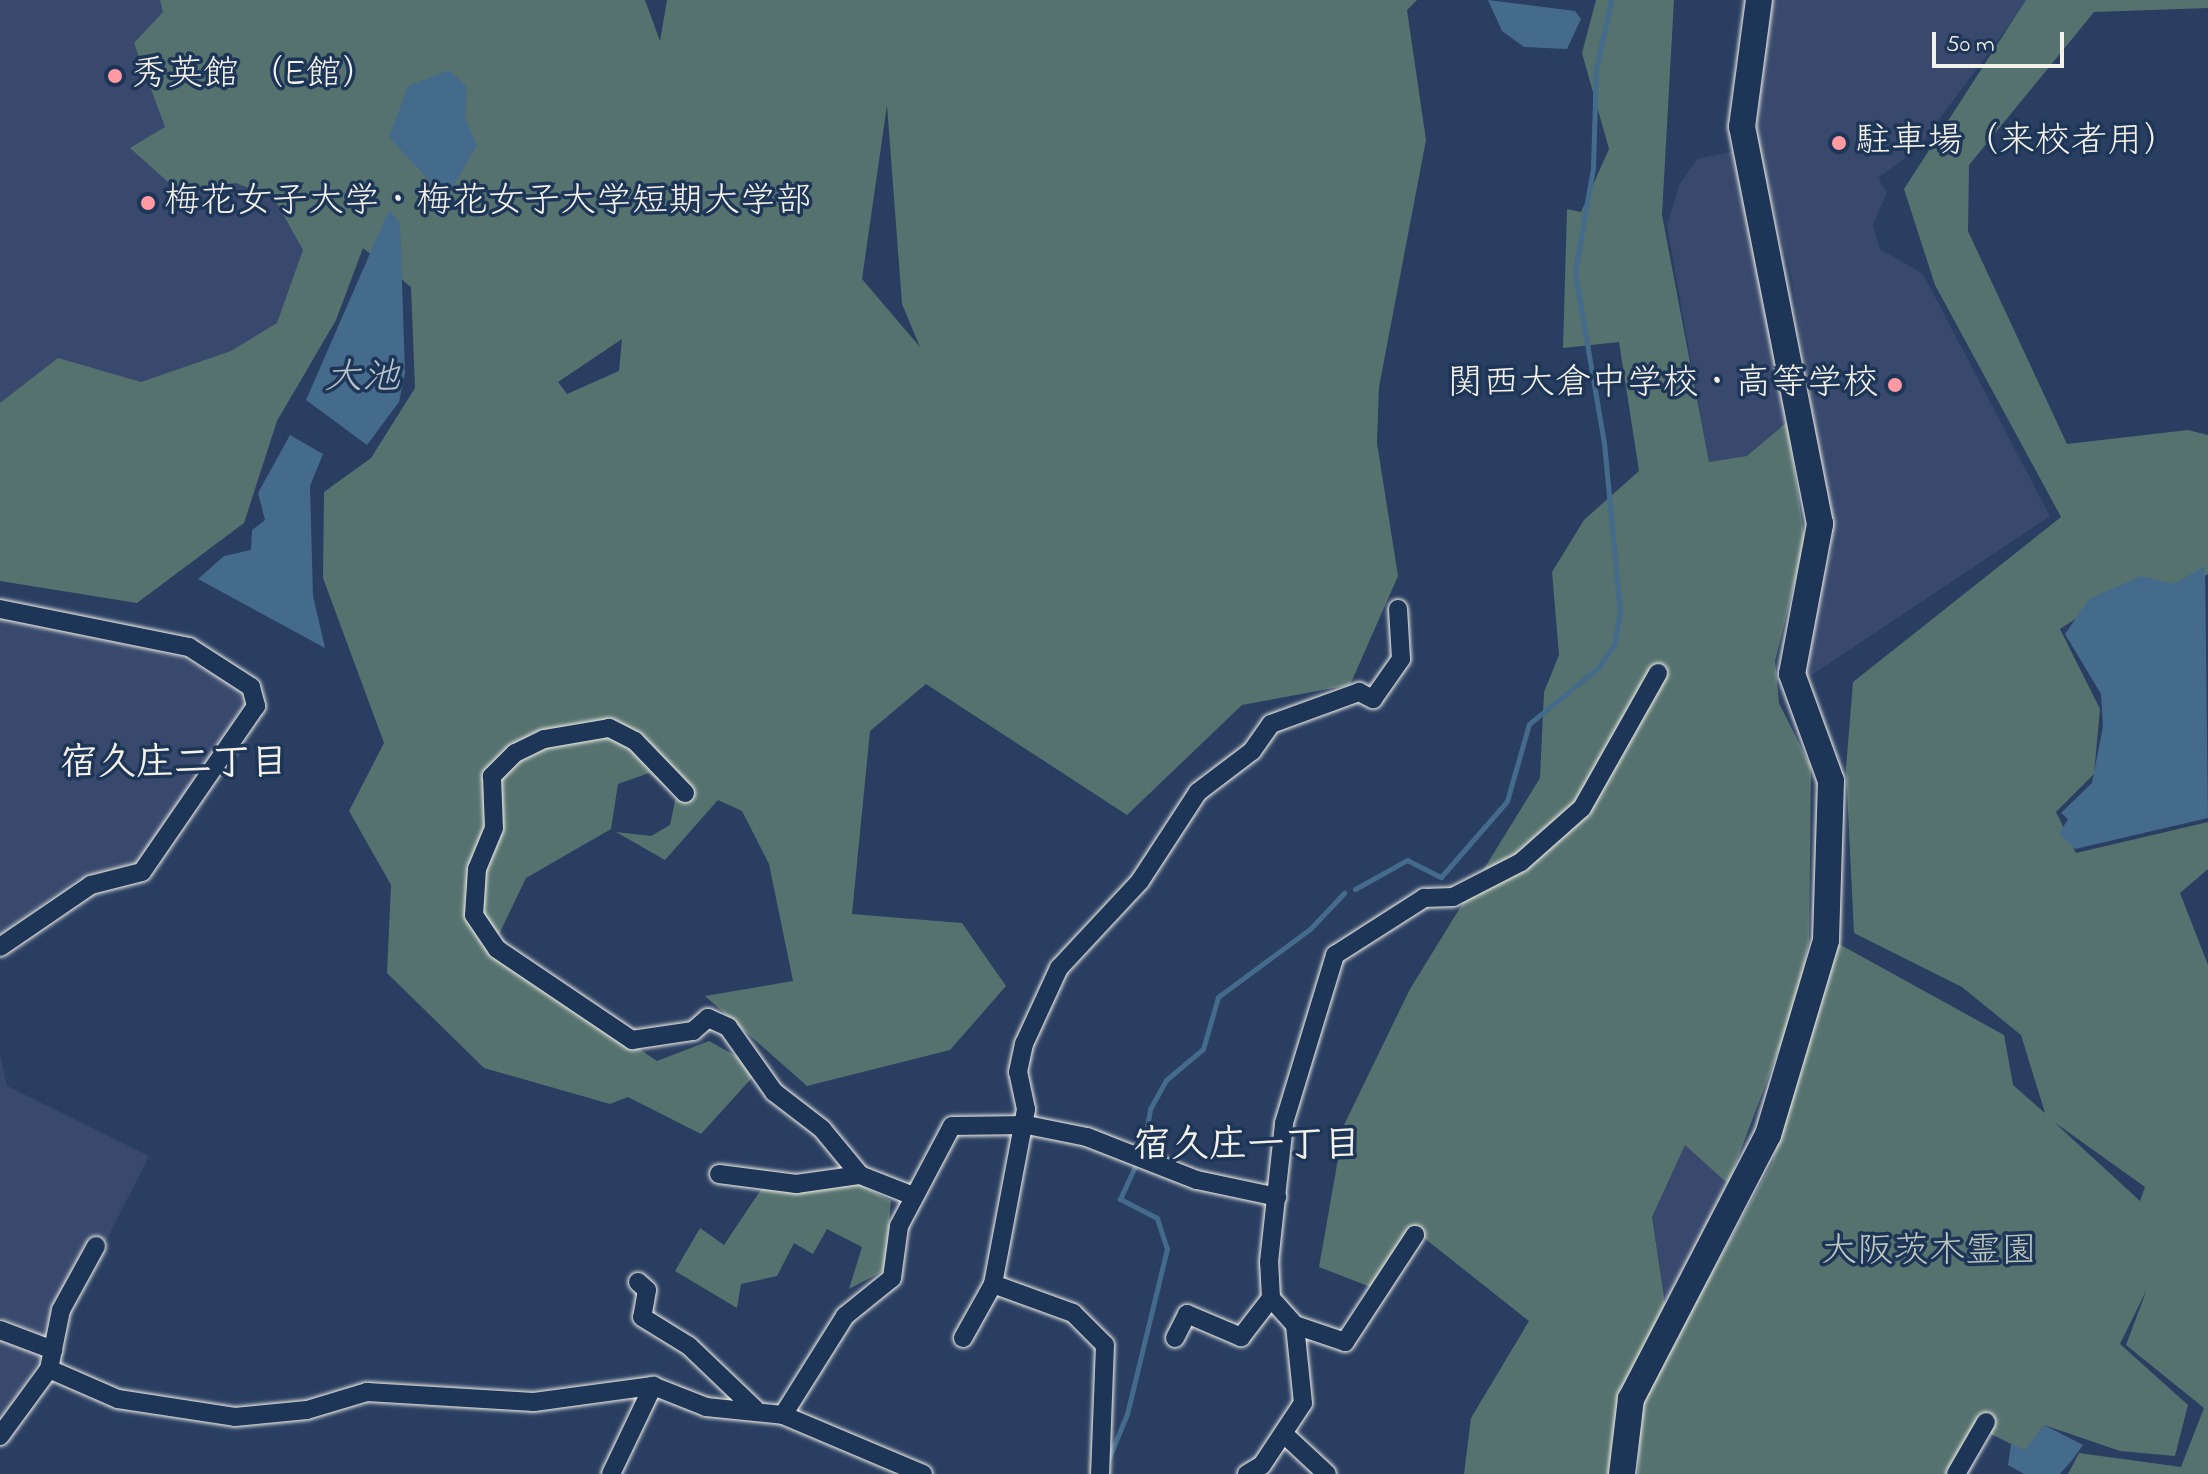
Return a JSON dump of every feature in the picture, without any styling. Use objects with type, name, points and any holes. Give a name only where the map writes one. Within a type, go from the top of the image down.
[{"type":"street","points":[[1622,1474],[1631,1399],[1764,1147],[1826,940],[1831,781],[1792,674],[1820,524],[1742,127],[1759,0]]},
{"type":"street","points":[[0,609],[189,647],[251,687],[256,706],[142,872],[91,885],[0,947]]},
{"type":"street","points":[[963,1338],[993,1284],[1018,1126],[1026,1109],[1018,1083],[1024,1044],[1059,968],[1140,881],[1198,792],[1252,751],[1271,724],[1359,692],[1373,699],[1401,659],[1398,609]]},
{"type":"street","points":[[1175,1338],[1187,1314],[1241,1337],[1271,1298],[1284,1123],[1335,955],[1424,898],[1453,897],[1521,862],[1582,808],[1658,673]]},
{"type":"street","points":[[685,793],[635,741],[609,728],[544,739],[515,753],[492,776],[494,828],[477,869],[474,915],[497,949],[632,1040],[693,1031],[708,1018],[738,1033],[774,1092],[822,1129],[860,1175],[913,1196]]},
{"type":"street","points":[[783,1415],[845,1316],[892,1278],[899,1226],[952,1126],[1018,1126],[1106,1142],[1177,1174],[1277,1197]]},
{"type":"street","points":[[719,1174],[796,1184],[860,1175]]},
{"type":"street","points":[[1271,1298],[1295,1325],[1345,1342],[1415,1235]]},
{"type":"street","points":[[0,1436],[49,1369],[61,1310],[96,1246]]},
{"type":"street","points":[[638,1282],[647,1290],[642,1317],[689,1346],[757,1411]]},
{"type":"street","points":[[993,1284],[1073,1313],[1105,1345],[1100,1474]]},
{"type":"street","points":[[1247,1474],[1285,1435],[1303,1403],[1295,1325]]},
{"type":"street","points":[[0,1330],[53,1350]]},
{"type":"street","points":[[49,1369],[118,1399],[235,1417],[307,1410],[367,1392],[534,1402],[653,1386],[706,1407],[783,1415],[923,1474]]},
{"type":"street","points":[[611,1474],[653,1386]]},
{"type":"street","points":[[1956,1474],[1986,1422]]},
{"type":"street","points":[[1285,1435],[1327,1474]]},
{"type":"shaded area","name":"梅花女子大学・梅花女子大学短期大学部","points":[[0,0],[165,0],[314,227],[284,331],[152,440],[0,432]]},
{"type":"shaded area","name":"関西大倉中学校・高等学校","points":[[1771,0],[2028,0],[1917,149],[1878,178],[1887,192],[1873,225],[1880,249],[1923,274],[2050,516],[1804,680],[1809,626],[1833,547],[1791,274],[1755,137]]},
{"type":"shaded area","points":[[1734,151],[1787,422],[1747,456],[1709,463],[1667,226],[1679,185],[1697,159]]},
{"type":"shaded area","points":[[0,617],[175,655],[236,686],[244,705],[140,861],[72,882],[0,935]]},
{"type":"shaded area","points":[[0,1054],[7,1086],[149,1156],[104,1245],[57,1300],[42,1335],[0,1317]]},
{"type":"shaded area","points":[[1685,1144],[1728,1184],[1665,1304],[1652,1217]]},
{"type":"shaded area","points":[[0,1333],[39,1352],[40,1360],[0,1421]]},
{"type":"green space","points":[[160,0],[645,0],[660,41],[667,0],[1417,0],[1407,10],[1426,140],[1379,387],[1377,443],[1398,576],[1350,685],[1242,705],[1127,815],[926,684],[870,731],[852,914],[962,923],[1006,986],[950,1050],[807,1086],[705,996],[793,981],[769,864],[742,811],[718,800],[665,860],[616,832],[651,836],[670,825],[676,796],[649,773],[618,784],[611,829],[526,878],[492,949],[657,1061],[709,1041],[760,1069],[701,1134],[628,1097],[610,1104],[484,1068],[387,973],[391,885],[349,811],[384,743],[323,578],[324,492],[371,458],[415,388],[411,287],[363,248],[336,320],[277,421],[244,523],[137,603],[0,581],[0,403],[58,358],[141,382],[231,351],[277,323],[303,250],[274,198],[236,183],[177,190],[130,148],[165,127],[134,43],[163,12]],"holes":[[[887,105],[902,304],[920,347],[862,279]],[[622,339],[619,371],[567,394],[558,382]]]},
{"type":"green space","points":[[1596,0],[1674,0],[1662,215],[1709,462],[1747,456],[1787,422],[1805,540],[1775,661],[1779,703],[1811,767],[1809,941],[1797,1001],[1728,1184],[1685,1145],[1652,1217],[1665,1304],[1619,1400],[1616,1474],[1464,1474],[1471,1418],[1529,1321],[1414,1230],[1373,1288],[1319,1267],[1344,1125],[1410,989],[1540,778],[1544,692],[1559,655],[1552,572],[1584,520],[1639,471],[1619,342],[1563,348],[1567,209],[1581,212],[1609,149],[1582,53]]},
{"type":"green space","name":"大阪茨木霊園","points":[[2026,0],[2208,0],[2208,8],[2094,12],[1969,165],[1968,231],[2067,444],[2188,430],[2208,435],[2208,574],[2170,598],[2137,579],[2060,629],[2100,709],[2094,774],[2056,812],[2076,853],[2208,822],[2208,869],[2180,893],[2208,965],[2208,1474],[2068,1474],[2079,1453],[2181,1467],[2204,1408],[2126,1345],[2147,1289],[2120,1344],[2188,1405],[2175,1456],[2120,1451],[2044,1425],[2025,1451],[1977,1427],[1948,1474],[1638,1474],[1641,1410],[1651,1384],[1772,1163],[1839,944],[2004,1035],[2013,1085],[2045,1113],[2021,1035],[1962,987],[1854,933],[1846,768],[1853,682],[2061,517],[1935,285],[1904,189]],"holes":[[[2054,1122],[2145,1187],[2140,1201]]]},
{"type":"green space","points":[[851,1180],[891,1201],[885,1270],[849,1289],[862,1247],[827,1229],[813,1254],[794,1243],[777,1276],[741,1284],[737,1308],[675,1271],[700,1228],[724,1245],[764,1185]]},
{"type":"water","points":[[1488,0],[1575,11],[1581,19],[1567,49],[1524,47],[1502,31]]},
{"type":"water","points":[[449,70],[467,87],[465,119],[477,145],[446,199],[389,137],[408,86]]},
{"type":"water","name":"大池","points":[[389,210],[400,223],[405,373],[399,402],[367,445],[306,400]]},
{"type":"water","points":[[290,435],[323,454],[310,486],[313,596],[325,648],[198,579],[224,556],[251,550],[252,530],[265,520],[258,493]]},
{"type":"water","points":[[2205,566],[2208,818],[2075,849],[2059,834],[2068,819],[2061,813],[2092,783],[2103,726],[2101,694],[2065,634],[2089,599],[2141,576],[2174,584]]},
{"type":"water","points":[[2044,1425],[2083,1445],[2060,1474],[2024,1474],[2008,1465],[2011,1444],[2025,1450]]},
{"type":"waterway","points":[[1355,889],[1407,860],[1441,877],[1507,801],[1529,724],[1599,667],[1614,645],[1620,612],[1604,443],[1575,273],[1593,168],[1596,69],[1611,0]]},
{"type":"waterway","points":[[1143,1151],[1150,1109],[1166,1080],[1203,1049],[1218,997],[1310,929],[1344,893]]},
{"type":"waterway","points":[[1108,1460],[1127,1414],[1167,1249],[1157,1218],[1120,1199],[1137,1162]]},
{"type":"place","name":"秀英館 （E館）","points":[[115,76]]},
{"type":"place","name":"駐車場（来校者用）","points":[[1839,143]]},
{"type":"place","name":"梅花女子大学・梅花女子大学短期大学部","points":[[148,203]]},
{"type":"place","name":"関西大倉中学校・高等学校","points":[[1895,385]]},
{"type":"district","name":"宿久庄二丁目","points":[[174,766]]},
{"type":"district","name":"宿久庄一丁目","points":[[1247,1148]]}]
